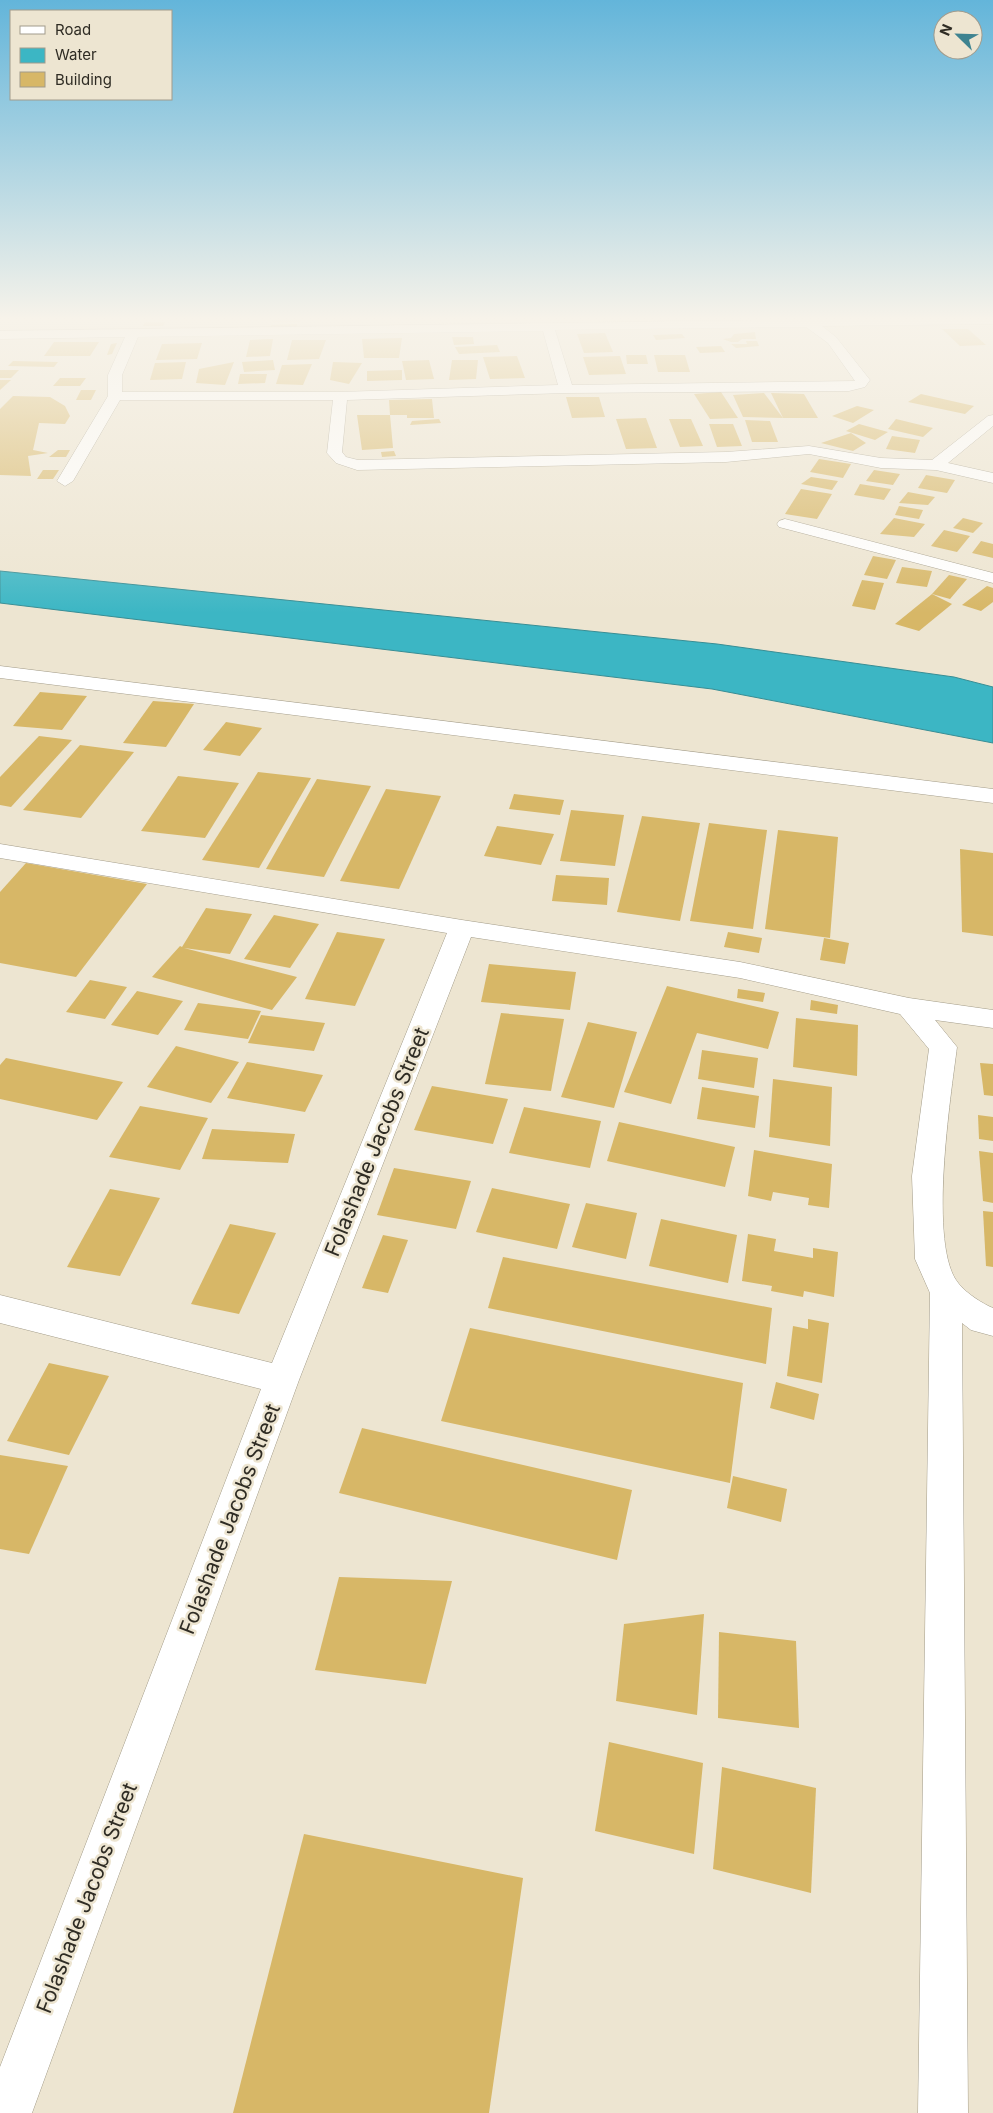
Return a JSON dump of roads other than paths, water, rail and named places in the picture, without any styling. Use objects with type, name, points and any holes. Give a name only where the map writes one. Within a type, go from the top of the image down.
[{"type":"street","points":[[65,481],[103,416]]},
{"type":"street","points":[[338,416],[334,453],[341,460],[357,465],[726,457],[809,450],[881,464],[936,465],[993,478]]},
{"type":"street","points":[[936,465],[993,419]]},
{"type":"street","points":[[785,524],[993,578]]},
{"type":"street","points":[[0,672],[993,796]]},
{"type":"street","points":[[0,851],[462,928],[740,970],[909,1006],[993,1020]]},
{"type":"street","name":"Folashade Jacobs Street","points":[[7,2113],[282,1380],[462,928]]},
{"type":"street","points":[[909,1006],[944,1047],[926,1176],[931,1259],[946,1293],[942,2113]]},
{"type":"street","points":[[946,1293],[983,1320],[993,1322]]},
{"type":"street","points":[[0,1310],[282,1380]]},
{"type":"water","points":[[0,571],[717,644],[954,677],[993,687],[993,743],[712,689],[0,603]]}]
